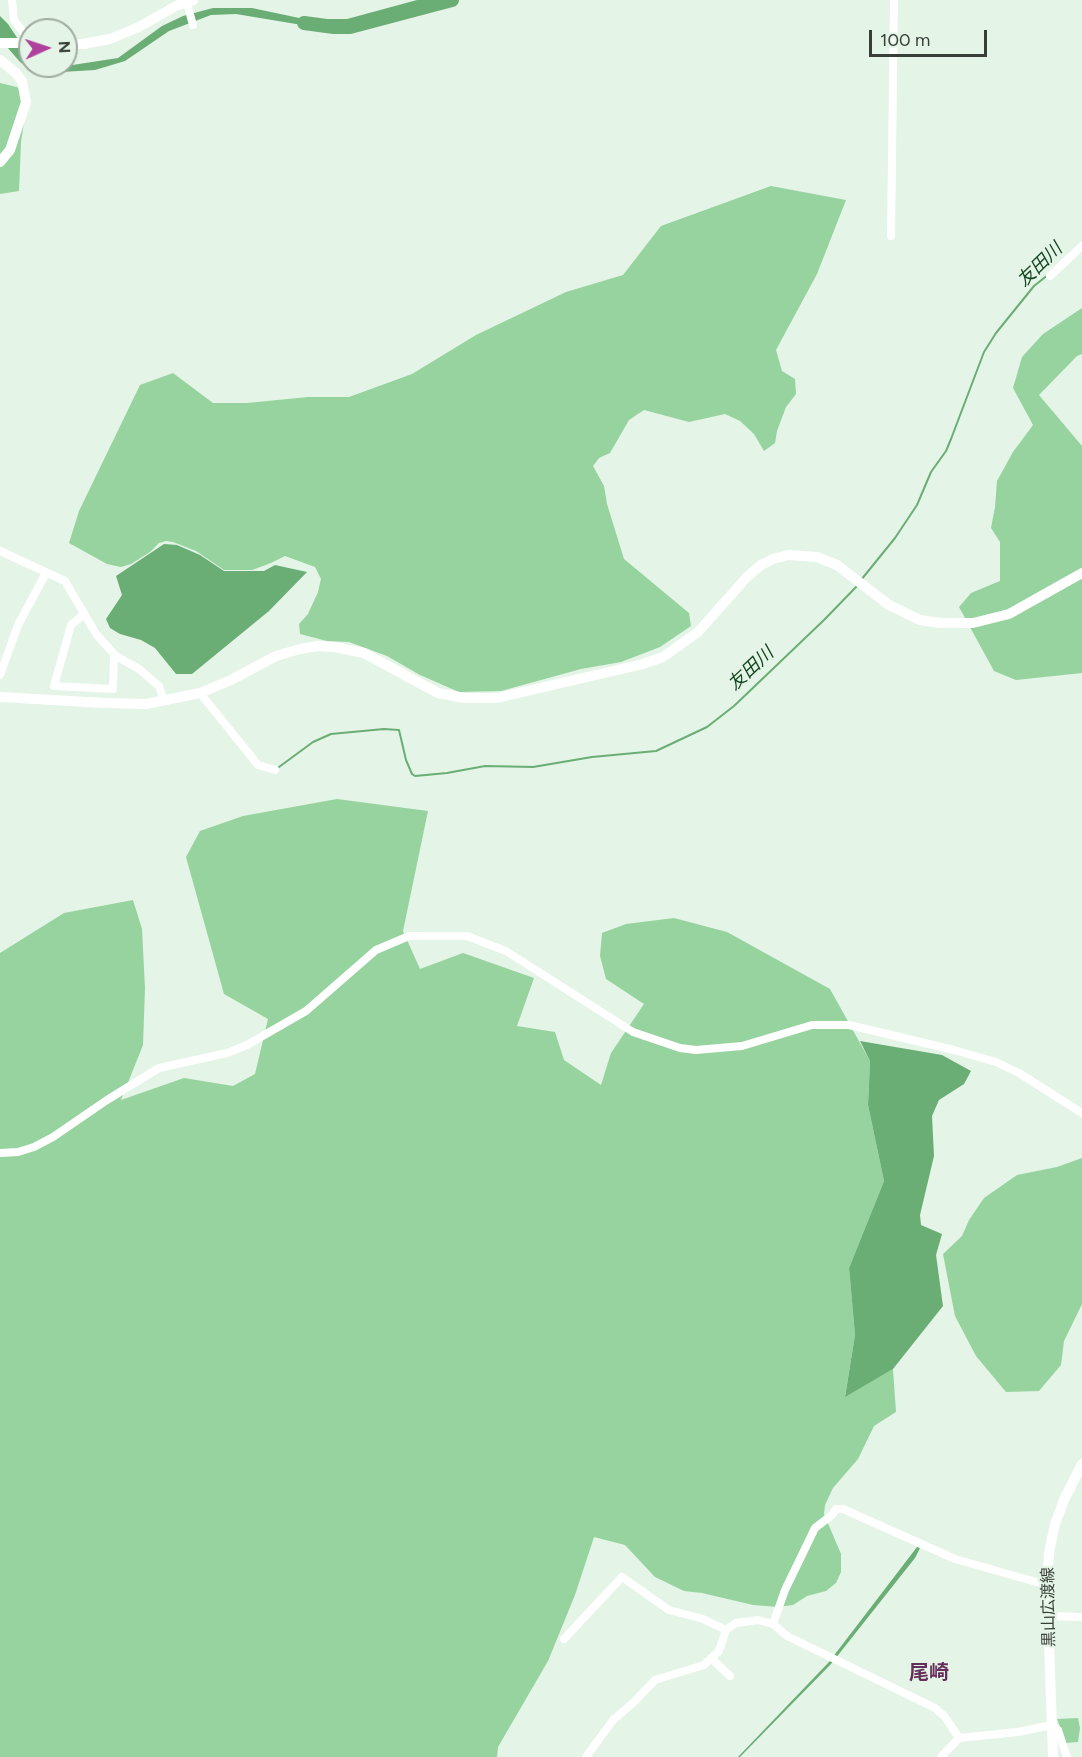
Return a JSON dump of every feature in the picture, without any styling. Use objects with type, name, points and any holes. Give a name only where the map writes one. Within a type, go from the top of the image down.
[{"type":"street","points":[[12,0],[14,20],[18,26]]},
{"type":"street","points":[[891,236],[894,0]]},
{"type":"street","points":[[78,44],[110,39],[139,27],[188,1],[193,26]]},
{"type":"street","points":[[0,43],[18,43]]},
{"type":"street","points":[[0,60],[22,81],[26,102],[10,150],[0,162]]},
{"type":"street","points":[[1050,276],[1082,246]]},
{"type":"street","points":[[0,552],[65,581],[96,634],[114,654],[139,669],[159,686],[164,700]]},
{"type":"street","points":[[0,697],[146,704],[200,693],[231,680],[276,656],[300,649],[334,646],[364,653],[438,693],[464,698],[497,698],[643,664],[663,657],[698,632],[746,578],[761,565],[788,555],[817,557],[837,565],[890,605],[920,620],[941,623],[973,623],[1009,614],[1082,573]]},
{"type":"street","points":[[0,675],[18,625],[46,573]]},
{"type":"street","points":[[84,614],[71,625],[54,686],[113,689],[114,654]]},
{"type":"street","points":[[200,693],[258,765],[275,770]]},
{"type":"street","points":[[0,1153],[18,1152],[53,1137],[159,1068],[227,1053],[247,1045],[306,1011],[376,950],[410,936],[467,936],[506,951],[633,1032],[680,1048],[696,1050],[742,1046],[813,1025],[849,1025],[996,1062],[1019,1073],[1082,1113]]},
{"type":"street","name":"黒山広渡線","points":[[1053,1757],[1047,1586],[1049,1553],[1055,1524],[1082,1464]]},
{"type":"street","points":[[773,1624],[785,1590],[815,1528],[836,1509],[843,1509],[955,1559],[1047,1586]]},
{"type":"street","points":[[564,1639],[622,1577],[669,1610],[703,1619],[726,1630]]},
{"type":"street","points":[[1048,1616],[1082,1617]]},
{"type":"street","points":[[586,1757],[613,1720],[655,1680],[704,1665],[719,1651],[726,1630],[736,1623],[758,1620],[773,1624],[787,1636],[935,1708],[945,1717],[959,1738]]},
{"type":"street","points":[[711,1658],[730,1676]]},
{"type":"street","points":[[941,1757],[959,1738],[1018,1732],[1052,1725],[1058,1730],[1067,1757]]},
{"type":"shaded area","points":[[417,0],[443,0],[382,18],[344,25],[296,24],[236,14],[211,15],[169,31],[125,61],[95,70],[78,71],[78,64],[118,58],[162,26],[183,16],[213,8],[252,8],[304,19],[347,19]]},
{"type":"shaded area","points":[[0,16],[18,39],[18,60],[0,39]]},
{"type":"shaded area","points":[[0,83],[29,90],[21,142],[19,191],[0,194]]},
{"type":"shaded area","points":[[771,186],[846,200],[817,274],[776,350],[782,371],[795,379],[796,394],[786,407],[775,443],[764,451],[754,434],[740,421],[725,414],[689,422],[644,410],[629,420],[610,453],[599,458],[593,466],[604,486],[607,504],[624,559],[689,613],[691,626],[660,647],[621,662],[581,669],[501,691],[459,692],[420,675],[387,656],[349,642],[327,641],[300,634],[299,624],[308,614],[321,579],[315,567],[285,556],[252,570],[224,570],[196,551],[166,541],[159,543],[150,552],[131,564],[121,567],[107,564],[69,543],[79,511],[140,385],[173,373],[213,403],[247,403],[308,397],[349,397],[412,374],[476,335],[566,292],[623,275],[661,226]]},
{"type":"shaded area","points":[[1082,308],[1082,354],[1077,356],[1039,395],[1082,446],[1082,673],[1016,680],[994,671],[959,607],[971,593],[1000,581],[1000,542],[991,528],[997,481],[1013,452],[1033,425],[1013,388],[1022,357],[1043,334]]},
{"type":"shaded area","points":[[164,544],[177,545],[200,555],[224,571],[264,571],[275,565],[307,572],[269,611],[192,674],[176,674],[155,648],[141,640],[120,634],[110,628],[106,619],[122,595],[116,576]]},
{"type":"shaded area","points":[[337,799],[428,811],[403,931],[420,969],[463,953],[534,978],[517,1026],[555,1032],[564,1060],[601,1085],[611,1053],[644,1004],[606,979],[600,956],[602,933],[626,924],[674,918],[727,932],[830,989],[870,1061],[868,1105],[884,1181],[849,1268],[855,1335],[845,1396],[893,1369],[896,1412],[874,1426],[858,1459],[833,1488],[825,1505],[824,1514],[841,1554],[841,1572],[836,1583],[826,1591],[807,1596],[793,1605],[778,1607],[753,1605],[684,1591],[655,1577],[625,1545],[594,1537],[575,1595],[548,1661],[498,1747],[497,1757],[0,1757],[0,953],[64,913],[133,900],[142,929],[145,988],[143,1045],[121,1100],[184,1078],[233,1086],[255,1074],[268,1019],[224,994],[186,857],[200,831],[243,816]]},
{"type":"shaded area","points":[[860,1041],[942,1055],[971,1071],[964,1084],[939,1100],[932,1116],[934,1156],[920,1215],[921,1225],[942,1234],[936,1255],[943,1306],[893,1369],[845,1397],[855,1335],[849,1268],[884,1181],[868,1105],[870,1061]]},
{"type":"shaded area","points":[[1082,1158],[1082,1304],[1064,1341],[1061,1365],[1039,1391],[1006,1392],[976,1356],[955,1316],[943,1254],[962,1236],[969,1220],[984,1198],[1017,1175],[1057,1167]]},
{"type":"shaded area","points":[[917,1547],[920,1548],[915,1558],[831,1664],[738,1757],[829,1662]]},
{"type":"shaded area","points":[[1078,1718],[1080,1728],[1078,1742],[1066,1743],[1057,1719]]},
{"type":"waterway","points":[[304,23],[350,27],[452,0]]},
{"type":"waterway","name":"友田川","points":[[861,580],[895,538],[917,505],[931,472],[946,451],[984,352],[996,333],[1034,286],[1049,274]]},
{"type":"waterway","name":"友田川","points":[[279,767],[313,742],[331,734],[384,729],[399,730],[406,760],[415,776],[485,766],[533,767],[592,757],[656,751],[707,727],[734,706],[858,585]]},
{"type":"district","name":"尾崎","points":[[929,1673]]}]
